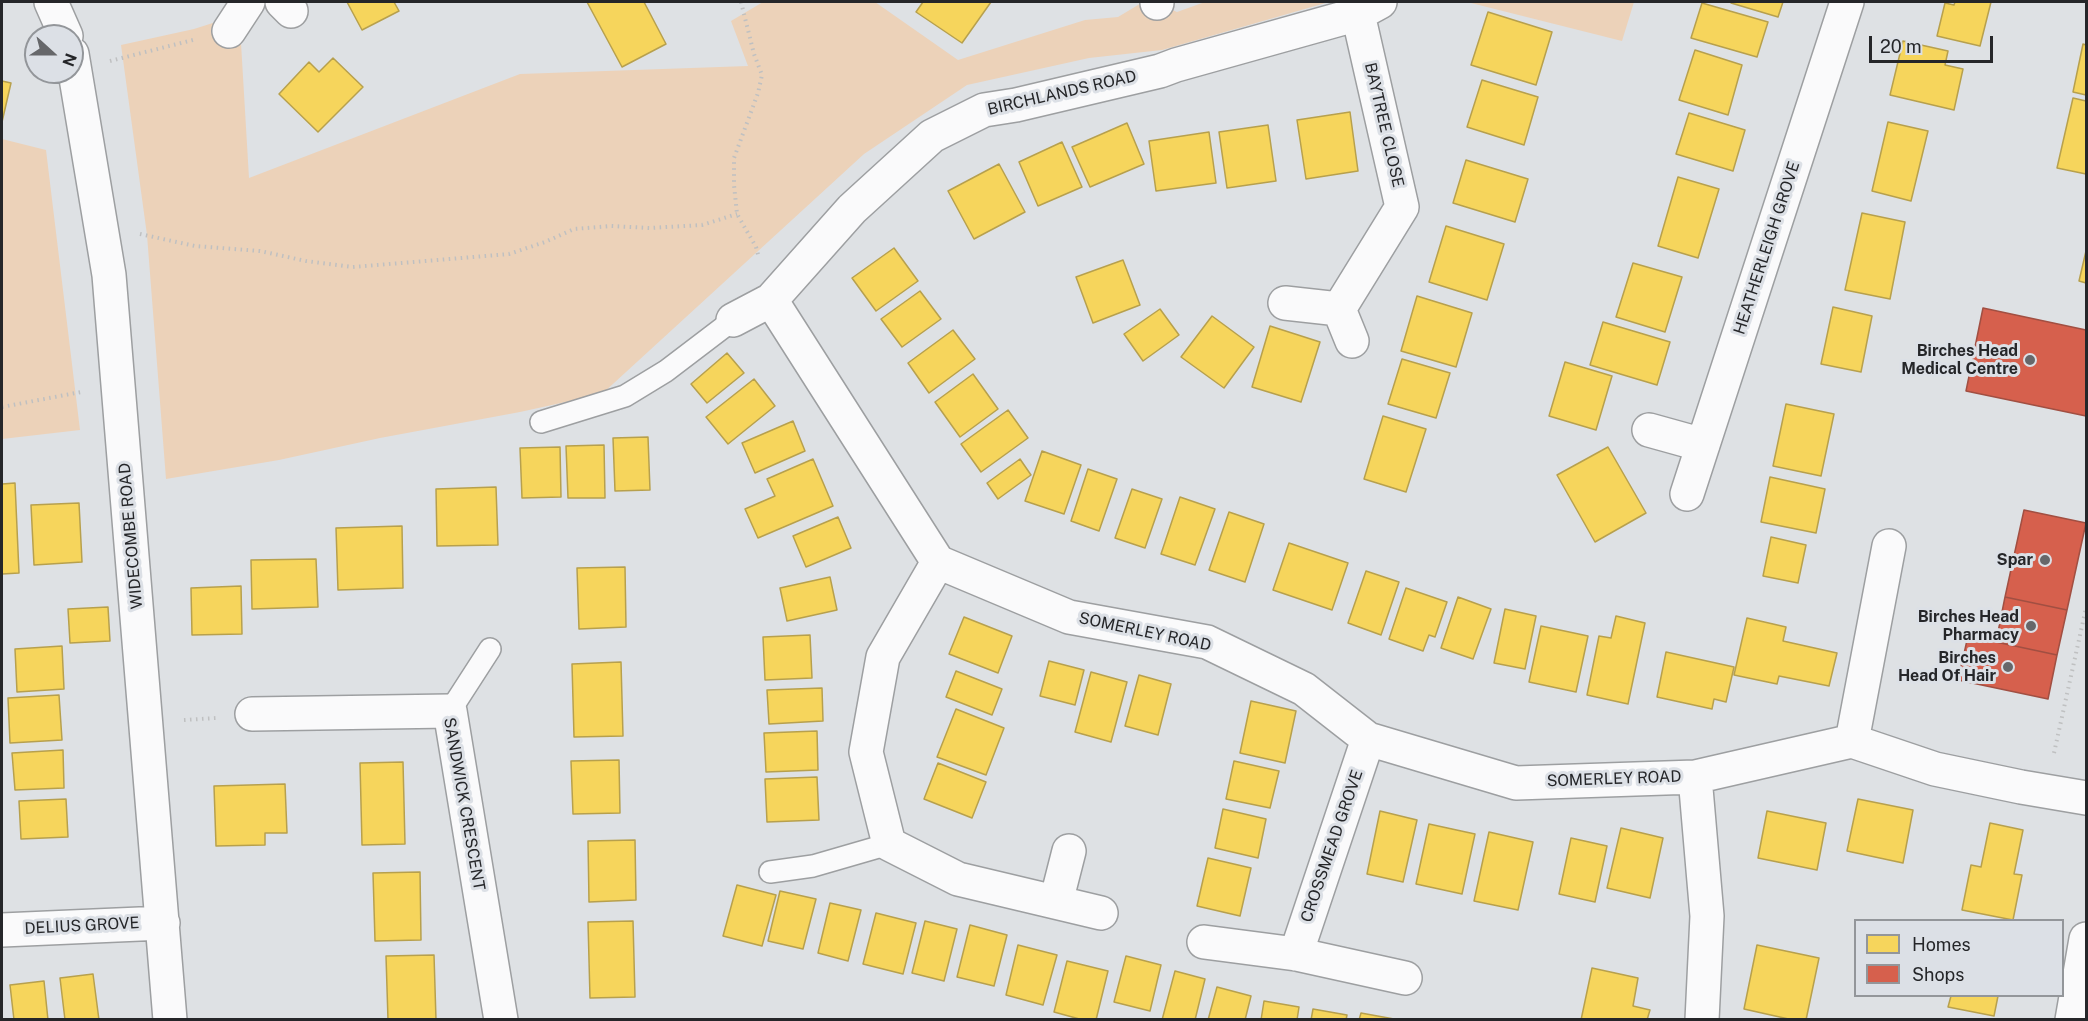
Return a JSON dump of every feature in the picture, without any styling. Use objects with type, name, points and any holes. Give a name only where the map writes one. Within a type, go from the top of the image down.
[{"type":"street","points":[[51,2],[61,24]]},
{"type":"street","points":[[229,31],[248,2]]},
{"type":"street","name":"HEATHERLEIGH GROVE","points":[[1687,494],[1847,2]]},
{"type":"street","name":"BIRCHLANDS ROAD","points":[[771,300],[852,209],[932,136],[984,110],[1016,105],[1160,71],[1369,8]]},
{"type":"street","name":"BAYTREE CLOSE","points":[[1339,309],[1402,207],[1369,8]]},
{"type":"street","name":"WIDECOMBE ROAD","points":[[77,84],[109,275],[170,1020]]},
{"type":"street","points":[[733,320],[771,300],[938,562],[883,657],[866,752],[889,844],[958,879],[1101,913]]},
{"type":"street","points":[[1285,303],[1339,309],[1352,341]]},
{"type":"street","points":[[1649,430],[1703,445]]},
{"type":"street","points":[[1889,546],[1852,741],[1935,769],[2086,798]]},
{"type":"street","name":"SOMERLEY ROAD","points":[[938,562],[1069,617],[1207,642],[1304,689],[1368,739],[1516,783],[1695,777],[1852,741]]},
{"type":"street","name":"SANDWICK CRESCENT","points":[[252,714],[450,711],[501,1020]]},
{"type":"street","name":"CROSSMEAD GROVE","points":[[1296,954],[1368,739]]},
{"type":"street","points":[[1695,777],[1707,916],[1702,1020]]},
{"type":"street","points":[[1056,902],[1069,851]]},
{"type":"street","name":"DELIUS GROVE","points":[[2,930],[163,922]]},
{"type":"street","points":[[2077,1015],[2086,939]]},
{"type":"street","points":[[1204,942],[1296,954],[1405,978]]},
{"type":"lane","points":[[541,422],[625,396],[666,370],[733,320]]},
{"type":"lane","points":[[450,711],[490,649]]},
{"type":"lane","points":[[770,873],[813,866],[889,844]]},
{"type":"path","points":[[741,2],[754,54],[762,75],[758,93],[734,158],[737,214],[756,247],[771,300]]},
{"type":"path","points":[[84,60],[229,31]]},
{"type":"path","points":[[101,228],[195,246],[260,251],[306,261],[353,267],[510,254],[574,229],[611,226],[650,228],[702,225],[737,214]]},
{"type":"path","points":[[2,407],[117,385]]},
{"type":"path","points":[[2045,791],[2086,608]]},
{"type":"path","points":[[2079,640],[2086,642]]},
{"type":"path","points":[[147,724],[252,714]]},
{"type":"shaded area","points":[[763,2],[875,2],[958,60],[1085,20],[1118,17],[1143,2],[1154,2],[1177,12],[1205,2],[1329,2],[1162,50],[1089,58],[967,85],[864,154],[602,394],[279,460],[166,479],[147,235],[121,45],[194,29],[219,21],[241,43],[249,178],[520,74],[748,66],[731,21]]},
{"type":"shaded area","points":[[1467,2],[1634,2],[1622,41]]},
{"type":"shaded area","points":[[2,139],[46,150],[80,430],[2,439]]},
{"type":"building: Homes","points":[[347,2],[394,2],[399,11],[362,30]]},
{"type":"building: Homes","points":[[587,2],[644,2],[666,44],[622,67]]},
{"type":"building: Homes","points":[[923,2],[991,2],[962,43],[916,12]]},
{"type":"building: Homes","points":[[1732,2],[1783,2],[1778,17]]},
{"type":"building: Homes","points":[[1955,2],[1991,2],[1980,46],[1937,36],[1945,3],[1954,5]]},
{"type":"building: Homes","points":[[1702,3],[1768,22],[1757,57],[1691,38]]},
{"type":"building: Homes","points":[[1488,12],[1552,32],[1536,85],[1471,65]]},
{"type":"building: Homes","points":[[1903,41],[1948,51],[1945,65],[1963,69],[1954,110],[1890,95]]},
{"type":"building: Homes","points":[[2083,44],[2086,45],[2086,95],[2073,92]]},
{"type":"building: Homes","points":[[1695,50],[1742,65],[1728,115],[1679,100]]},
{"type":"building: Homes","points":[[333,58],[363,87],[318,132],[279,94],[309,62],[319,72]]},
{"type":"building: Homes","points":[[1482,80],[1538,97],[1524,145],[1467,127]]},
{"type":"building: Homes","points":[[2,81],[11,83],[2,122]]},
{"type":"building: Homes","points":[[2073,98],[2086,101],[2086,174],[2057,168]]},
{"type":"building: Homes","points":[[1350,112],[1358,171],[1306,179],[1297,120]]},
{"type":"building: Homes","points":[[1689,113],[1745,130],[1733,171],[1676,154]]},
{"type":"building: Homes","points":[[1888,122],[1928,131],[1911,201],[1872,191]]},
{"type":"building: Homes","points":[[1127,123],[1144,164],[1090,187],[1072,147]]},
{"type":"building: Homes","points":[[1268,125],[1276,181],[1227,188],[1219,132]]},
{"type":"building: Homes","points":[[1209,132],[1216,183],[1156,191],[1149,141]]},
{"type":"building: Homes","points":[[1062,142],[1082,187],[1038,206],[1019,162]]},
{"type":"building: Homes","points":[[1466,160],[1528,179],[1515,222],[1453,203]]},
{"type":"building: Homes","points":[[999,164],[1025,212],[974,239],[948,191]]},
{"type":"building: Homes","points":[[1678,177],[1719,189],[1698,258],[1658,246]]},
{"type":"building: Homes","points":[[1862,213],[1905,222],[1890,299],[1845,290]]},
{"type":"building: Homes","points":[[1446,226],[1504,244],[1487,300],[1429,282]]},
{"type":"building: Homes","points":[[894,248],[918,281],[876,311],[852,278]]},
{"type":"building: Homes","points":[[2086,251],[2086,283],[2079,281]]},
{"type":"building: Homes","points":[[1123,260],[1140,305],[1093,323],[1076,277]]},
{"type":"building: Homes","points":[[1633,263],[1682,277],[1665,332],[1616,317]]},
{"type":"building: Homes","points":[[920,291],[941,319],[902,347],[881,319]]},
{"type":"building: Homes","points":[[1417,296],[1472,313],[1456,367],[1401,351]]},
{"type":"building: Homes","points":[[1833,307],[1872,316],[1861,372],[1821,364]]},
{"type":"building: Homes","points":[[1160,309],[1179,335],[1143,361],[1124,334]]},
{"type":"building: Homes","points":[[1212,316],[1254,347],[1224,388],[1181,357]]},
{"type":"building: Homes","points":[[1603,322],[1670,342],[1657,385],[1590,365]]},
{"type":"building: Homes","points":[[1270,326],[1320,342],[1301,402],[1252,387]]},
{"type":"building: Homes","points":[[953,330],[975,359],[929,393],[908,363]]},
{"type":"building: Homes","points":[[727,353],[744,373],[707,403],[691,384]]},
{"type":"building: Homes","points":[[1402,359],[1450,373],[1436,418],[1388,404]]},
{"type":"building: Homes","points":[[1565,362],[1612,376],[1596,430],[1549,416]]},
{"type":"building: Homes","points":[[973,374],[998,409],[960,437],[935,402]]},
{"type":"building: Homes","points":[[754,379],[775,406],[728,444],[706,417]]},
{"type":"building: Homes","points":[[1786,404],[1834,414],[1821,476],[1773,466]]},
{"type":"building: Homes","points":[[1008,410],[1028,438],[981,472],[961,444]]},
{"type":"building: Homes","points":[[1383,416],[1426,429],[1406,492],[1364,479]]},
{"type":"building: Homes","points":[[793,421],[805,451],[755,473],[742,443]]},
{"type":"building: Homes","points":[[648,437],[650,490],[615,491],[613,438]]},
{"type":"building: Homes","points":[[604,445],[605,498],[568,498],[566,446]]},
{"type":"building: Homes","points":[[560,447],[561,497],[522,498],[520,448]]},
{"type":"building: Homes","points":[[1608,447],[1646,513],[1595,542],[1557,475]]},
{"type":"building: Homes","points":[[1042,451],[1081,465],[1064,514],[1025,501]]},
{"type":"building: Homes","points":[[813,459],[833,506],[758,538],[745,509],[775,496],[767,479]]},
{"type":"building: Homes","points":[[1020,459],[1031,475],[998,499],[987,483]]},
{"type":"building: Homes","points":[[1088,469],[1117,479],[1099,531],[1071,521]]},
{"type":"building: Homes","points":[[1770,477],[1825,489],[1816,533],[1761,522]]},
{"type":"building: Homes","points":[[15,483],[19,573],[2,574],[2,484]]},
{"type":"building: Homes","points":[[496,487],[498,545],[437,546],[436,489]]},
{"type":"building: Homes","points":[[1132,489],[1162,499],[1145,548],[1115,538]]},
{"type":"building: Homes","points":[[1180,497],[1215,509],[1195,565],[1161,554]]},
{"type":"building: Homes","points":[[79,503],[82,562],[34,565],[31,505]]},
{"type":"building: Homes","points":[[1229,512],[1264,524],[1245,582],[1209,570]]},
{"type":"building: Homes","points":[[838,517],[851,548],[806,567],[793,536]]},
{"type":"building: Homes","points":[[402,526],[403,588],[338,590],[336,528]]},
{"type":"building: Homes","points":[[1771,537],[1806,545],[1798,583],[1763,576]]},
{"type":"building: Homes","points":[[1289,543],[1348,563],[1332,610],[1273,590]]},
{"type":"building: Homes","points":[[316,559],[318,607],[252,609],[251,560]]},
{"type":"building: Homes","points":[[625,567],[626,627],[579,629],[577,568]]},
{"type":"building: Homes","points":[[1366,571],[1399,582],[1381,635],[1348,623]]},
{"type":"building: Homes","points":[[830,577],[837,610],[787,621],[780,588]]},
{"type":"building: Homes","points":[[241,586],[242,634],[192,635],[191,588]]},
{"type":"building: Homes","points":[[1406,588],[1447,602],[1435,637],[1429,635],[1423,651],[1389,639]]},
{"type":"building: Homes","points":[[1458,597],[1491,609],[1473,659],[1441,648]]},
{"type":"building: Homes","points":[[108,607],[110,641],[70,643],[68,609]]},
{"type":"building: Homes","points":[[1505,609],[1536,616],[1525,669],[1494,663]]},
{"type":"building: Homes","points":[[1616,616],[1645,623],[1628,704],[1587,695],[1599,636],[1611,638]]},
{"type":"building: Homes","points":[[964,617],[1012,636],[998,673],[949,654]]},
{"type":"building: Homes","points":[[1747,618],[1786,627],[1783,641],[1837,653],[1829,686],[1779,676],[1777,684],[1734,675]]},
{"type":"building: Homes","points":[[1541,626],[1588,636],[1576,692],[1529,682]]},
{"type":"building: Homes","points":[[810,635],[812,678],[765,680],[763,637]]},
{"type":"building: Homes","points":[[62,646],[64,689],[17,692],[15,649]]},
{"type":"building: Homes","points":[[1666,652],[1734,667],[1726,702],[1714,699],[1712,709],[1657,697]]},
{"type":"building: Homes","points":[[1049,661],[1084,670],[1075,705],[1040,696]]},
{"type":"building: Homes","points":[[621,662],[623,736],[574,737],[572,664]]},
{"type":"building: Homes","points":[[956,671],[1002,689],[992,715],[946,697]]},
{"type":"building: Homes","points":[[1091,672],[1127,682],[1111,742],[1075,732]]},
{"type":"building: Homes","points":[[1139,675],[1171,684],[1158,735],[1125,726]]},
{"type":"building: Homes","points":[[822,688],[823,721],[769,724],[767,690]]},
{"type":"building: Homes","points":[[59,695],[62,740],[10,743],[8,698]]},
{"type":"building: Homes","points":[[1251,701],[1296,711],[1285,763],[1240,753]]},
{"type":"building: Homes","points":[[956,709],[1004,728],[986,775],[937,757]]},
{"type":"building: Homes","points":[[817,731],[818,770],[766,772],[764,733]]},
{"type":"building: Homes","points":[[63,750],[64,788],[15,790],[12,753]]},
{"type":"building: Homes","points":[[619,760],[620,813],[573,814],[571,761]]},
{"type":"building: Homes","points":[[1234,761],[1279,771],[1270,808],[1226,799]]},
{"type":"building: Homes","points":[[403,762],[405,844],[362,845],[360,763]]},
{"type":"building: Homes","points":[[938,763],[986,782],[972,818],[924,799]]},
{"type":"building: Homes","points":[[817,777],[819,820],[767,822],[765,779]]},
{"type":"building: Homes","points":[[285,784],[287,833],[265,833],[265,845],[216,846],[214,786]]},
{"type":"building: Homes","points":[[66,799],[68,837],[21,839],[19,801]]},
{"type":"building: Homes","points":[[1858,799],[1913,810],[1903,863],[1847,851]]},
{"type":"building: Homes","points":[[1223,809],[1266,819],[1258,858],[1215,848]]},
{"type":"building: Homes","points":[[1380,811],[1417,820],[1403,882],[1367,874]]},
{"type":"building: Homes","points":[[1767,811],[1826,823],[1817,870],[1758,858]]},
{"type":"building: Homes","points":[[1990,823],[2023,830],[2014,874],[2022,875],[2013,919],[1962,910],[1971,865],[1981,867]]},
{"type":"building: Homes","points":[[1429,824],[1475,834],[1462,894],[1416,884]]},
{"type":"building: Homes","points":[[1621,828],[1663,838],[1650,898],[1607,888]]},
{"type":"building: Homes","points":[[1489,832],[1533,842],[1518,910],[1474,901]]},
{"type":"building: Homes","points":[[1571,838],[1607,846],[1595,902],[1559,894]]},
{"type":"building: Homes","points":[[635,840],[636,900],[589,902],[588,841]]},
{"type":"building: Homes","points":[[1208,858],[1251,868],[1240,916],[1197,906]]},
{"type":"building: Homes","points":[[420,872],[421,940],[375,941],[373,873]]},
{"type":"building: Homes","points":[[737,885],[776,895],[762,946],[723,936]]},
{"type":"building: Homes","points":[[780,891],[816,899],[803,949],[768,941]]},
{"type":"building: Homes","points":[[830,903],[861,910],[848,961],[818,953]]},
{"type":"building: Homes","points":[[876,913],[916,923],[903,974],[863,964]]},
{"type":"building: Homes","points":[[633,921],[635,997],[590,998],[588,922]]},
{"type":"building: Homes","points":[[925,921],[957,929],[944,981],[912,973]]},
{"type":"building: Homes","points":[[970,925],[1007,935],[994,986],[957,977]]},
{"type":"building: Homes","points":[[1018,945],[1057,955],[1043,1005],[1006,995]]},
{"type":"building: Homes","points":[[1757,945],[1819,958],[1806,1020],[1793,1020],[1744,1009]]},
{"type":"building: Homes","points":[[434,955],[436,1020],[388,1020],[386,956]]},
{"type":"building: Homes","points":[[1126,956],[1161,965],[1150,1011],[1114,1002]]},
{"type":"building: Homes","points":[[1067,961],[1108,971],[1096,1020],[1083,1020],[1054,1012]]},
{"type":"building: Homes","points":[[1592,968],[1638,978],[1633,1006],[1650,1010],[1647,1020],[1581,1020]]},
{"type":"building: Homes","points":[[1175,971],[1205,979],[1195,1020],[1162,1020]]},
{"type":"building: Homes","points":[[93,974],[99,1020],[65,1020],[60,978]]},
{"type":"building: Homes","points":[[44,981],[48,1020],[14,1020],[10,985]]},
{"type":"building: Homes","points":[[1217,987],[1251,996],[1245,1020],[1208,1020]]},
{"type":"building: Homes","points":[[1951,997],[1998,997],[1994,1016],[1948,1007]]},
{"type":"building: Homes","points":[[1264,1001],[1299,1007],[1297,1020],[1261,1020]]},
{"type":"building: Homes","points":[[1313,1009],[1347,1015],[1346,1020],[1311,1020]]},
{"type":"building: Homes","points":[[1361,1013],[1394,1019],[1394,1020],[1359,1020]]},
{"type":"building: Shops","name":"Birches Head Medical Centre","points":[[1983,308],[2086,330],[2086,416],[1966,391]]},
{"type":"building: Shops","name":"Spar","points":[[2024,510],[2086,523],[2067,610],[2005,597]]},
{"type":"building: Shops","name":"Birches Head Pharmacy","points":[[2005,597],[2067,610],[2057,655],[1996,642]]},
{"type":"building: Shops","name":"Birches Head Of Hair","points":[[1968,636],[2057,655],[2048,699],[1958,680]]},
{"type":"place","name":"Birches Head Medical Centre","points":[[2030,360]]},
{"type":"place","name":"Spar","points":[[2045,560]]},
{"type":"place","name":"Birches Head Pharmacy","points":[[2031,626]]},
{"type":"place","name":"Birches Head Of Hair","points":[[2008,667]]}]
